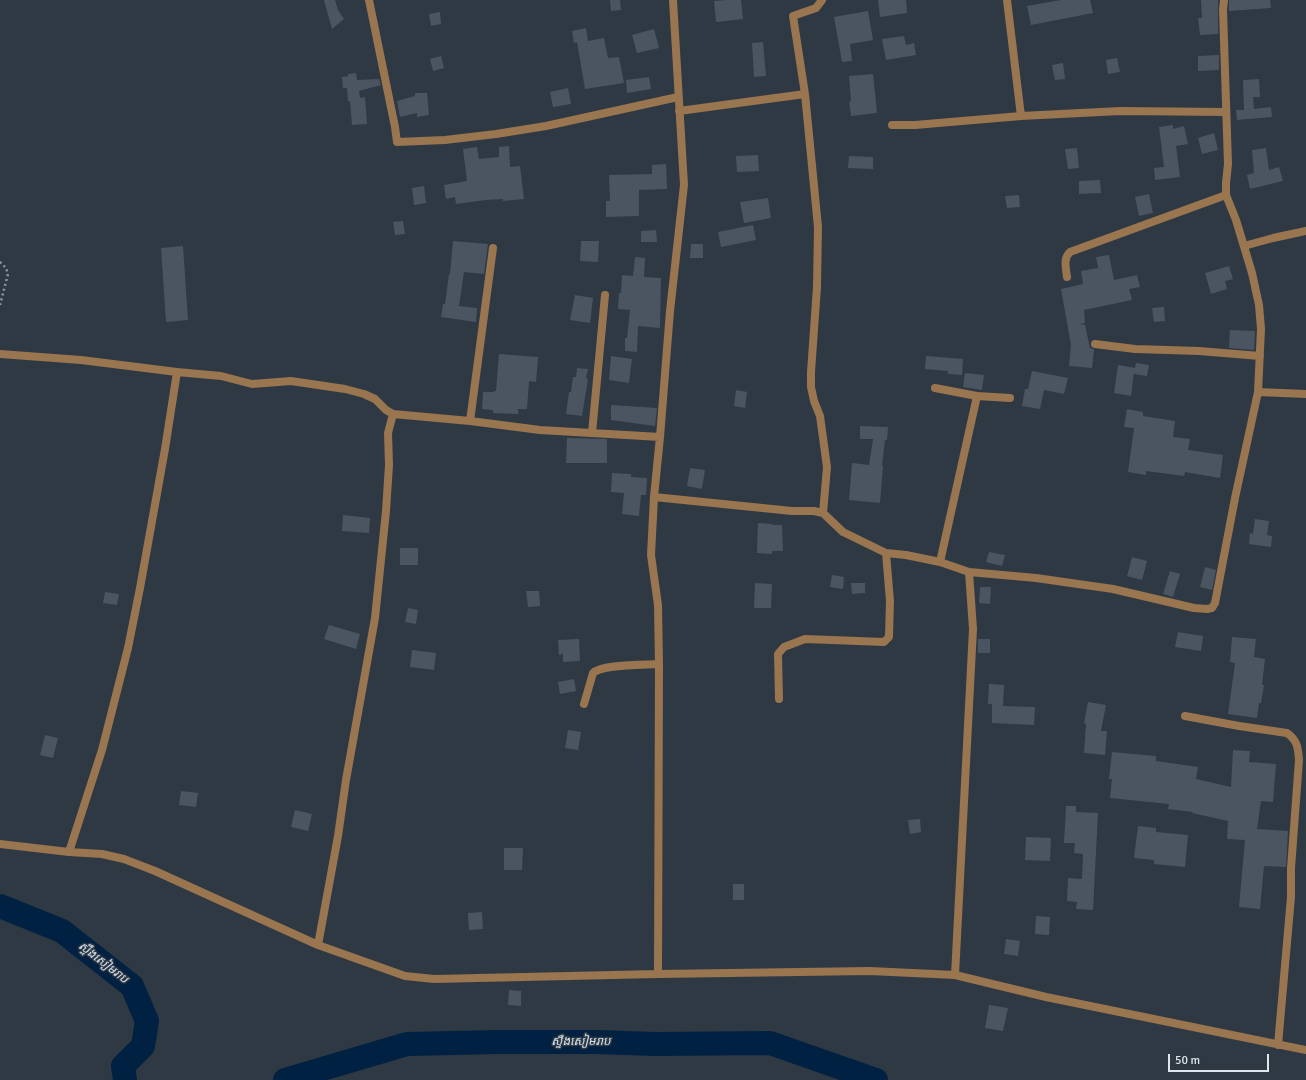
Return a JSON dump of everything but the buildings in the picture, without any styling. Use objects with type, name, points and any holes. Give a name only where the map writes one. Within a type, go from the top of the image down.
[{"type":"street","points":[[369,0],[397,142],[445,140],[538,127],[678,97]]},
{"type":"street","points":[[658,974],[658,605],[651,555],[654,497],[670,312],[684,185],[673,0]]},
{"type":"street","points":[[822,0],[816,8],[793,16],[805,94],[818,227],[817,287],[811,387],[814,401],[820,416],[827,467],[823,513]]},
{"type":"street","points":[[1007,0],[1021,116]]},
{"type":"street","points":[[654,497],[792,511],[814,510],[823,513],[843,532],[886,553],[906,555],[940,562],[968,572],[1036,578],[1113,589],[1194,608],[1212,608],[1215,603],[1232,513],[1258,392],[1261,329],[1259,304],[1244,246],[1226,195],[1228,164],[1226,56],[1223,10],[1224,0]]},
{"type":"street","points":[[680,111],[805,94]]},
{"type":"street","points":[[892,125],[915,125],[1021,116],[1120,111],[1226,112]]},
{"type":"street","points":[[1067,277],[1066,259],[1070,252],[1226,195]]},
{"type":"street","points":[[1244,246],[1306,230]]},
{"type":"street","points":[[470,421],[493,248]]},
{"type":"street","points":[[592,433],[605,295]]},
{"type":"street","points":[[1095,344],[1135,349],[1199,351],[1260,356]]},
{"type":"street","points":[[0,354],[81,360],[221,376],[252,384],[291,382],[345,389],[364,394],[375,399],[386,410],[393,414],[470,421],[540,430],[660,437]]},
{"type":"street","points":[[69,852],[102,750],[128,648],[165,449],[177,372]]},
{"type":"street","points":[[935,388],[977,396],[1010,398]]},
{"type":"street","points":[[1258,392],[1306,394]]},
{"type":"street","points":[[940,562],[977,396]]},
{"type":"street","points":[[318,945],[375,618],[386,510],[389,465],[388,433],[393,414]]},
{"type":"street","points":[[779,699],[778,654],[784,647],[805,639],[884,642],[889,638],[890,601],[886,553]]},
{"type":"street","points":[[955,975],[973,629],[968,572]]},
{"type":"street","points":[[584,704],[593,673],[596,670],[609,667],[658,664]]},
{"type":"street","points":[[1184,716],[1287,733],[1293,737],[1298,744],[1299,760],[1291,868],[1291,897],[1278,1045]]},
{"type":"street","points":[[0,844],[69,852],[102,854],[124,858],[318,945],[405,976],[434,979],[870,971],[955,975],[1046,997],[1306,1050]]},
{"type":"path","points":[[0,262],[6,268],[8,274],[0,305]]},
{"type":"waterway","name":"ស្ទឹងសៀមរាប","points":[[0,906],[62,931],[132,986],[147,1021],[143,1046],[123,1066],[125,1080]]},
{"type":"waterway","name":"ស្ទឹងសៀមរាប","points":[[285,1080],[407,1044],[498,1042],[597,1042],[655,1044],[770,1043],[876,1080]]}]
